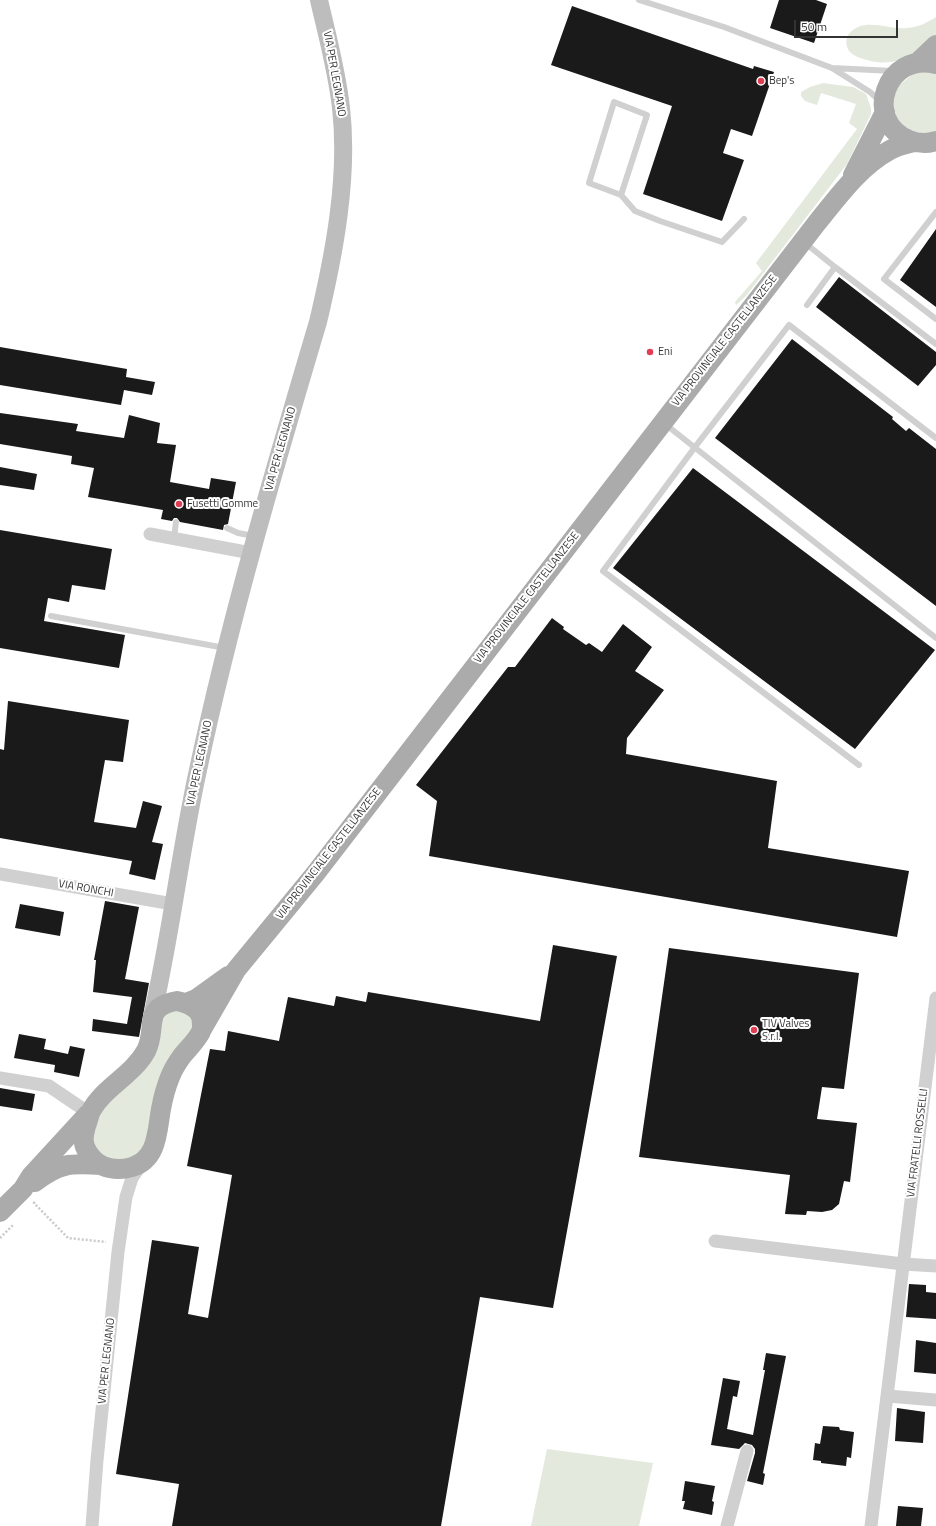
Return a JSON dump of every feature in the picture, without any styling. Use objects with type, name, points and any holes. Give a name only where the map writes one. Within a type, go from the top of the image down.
[{"type":"main road","points":[[930,142],[904,138],[895,131],[889,122],[884,108],[884,96],[892,78],[899,71],[907,66],[927,63],[936,45]]},
{"type":"main road","points":[[850,182],[884,108]]},
{"type":"main road","points":[[850,182],[869,164],[891,149],[930,142]]},
{"type":"main road","name":"VIA PROVINCIALE CASTELLANZESE","points":[[146,1159],[157,1140],[164,1097],[170,1078],[176,1066],[197,1038],[236,970],[316,874],[662,422],[850,182]]},
{"type":"main road","name":"VIA PROVINCIALE CASTELLANZESE","points":[[152,1017],[158,1008],[166,1003],[196,999],[211,990],[236,970]]},
{"type":"main road","points":[[182,1002],[196,1008],[201,1016],[202,1029]]},
{"type":"main road","points":[[28,1196],[31,1176],[85,1109],[135,1066],[146,1051],[150,1039],[152,1017]]},
{"type":"main road","points":[[85,1109],[83,1135],[85,1146],[89,1154],[106,1167]]},
{"type":"main road","points":[[0,1212],[28,1196],[30,1186],[46,1173],[57,1168],[69,1164],[122,1170],[135,1166],[146,1159]]},
{"type":"street","name":"VIA PER LEGNANO","points":[[152,1017],[164,967],[173,904],[197,771],[225,648],[318,322],[326,288],[337,217],[343,130],[338,84],[319,0]]},
{"type":"street","points":[[150,534],[174,538],[254,545]]},
{"type":"street","name":"VIA RONCHI","points":[[0,874],[173,904]]},
{"type":"street","name":"VIA PER LEGNANO","points":[[164,967],[166,990],[172,997],[182,1002]]},
{"type":"street","name":"VIA FRATELLI ROSSELLI","points":[[871,1526],[936,998]]},
{"type":"street","points":[[0,1078],[49,1086],[85,1109]]},
{"type":"street","name":"VIA PER LEGNANO","points":[[92,1526],[97,1452],[118,1252],[126,1197],[132,1178],[146,1159]]},
{"type":"street","name":"VIA PER LEGNANO","points":[[106,1167],[120,1177],[126,1197]]},
{"type":"street","points":[[715,1241],[903,1264],[936,1266]]},
{"type":"street","points":[[888,1396],[936,1400]]},
{"type":"street","points":[[727,1526],[747,1451]]},
{"type":"lane","points":[[639,0],[693,17],[832,68],[870,92],[884,108]]},
{"type":"lane","points":[[832,68],[899,71]]},
{"type":"lane","points":[[621,195],[647,115],[614,102],[589,183],[621,195],[635,211],[722,242],[744,219]]},
{"type":"lane","points":[[936,212],[884,278],[936,319]]},
{"type":"lane","points":[[803,241],[936,344]]},
{"type":"lane","points":[[807,305],[836,267]]},
{"type":"lane","points":[[859,765],[603,571],[695,447],[789,325],[936,438]]},
{"type":"lane","points":[[662,422],[936,638]]},
{"type":"lane","points":[[174,538],[176,522]]},
{"type":"lane","points":[[228,528],[238,533],[254,545]]},
{"type":"lane","points":[[51,616],[225,648]]},
{"type":"path","points":[[28,1196],[68,1238],[109,1242],[118,1252]]},
{"type":"shaded area","points":[[936,17],[936,35],[915,53],[899,60],[881,62],[859,58],[853,55],[847,47],[846,40],[849,34],[861,26],[876,25],[907,28],[915,27]]},
{"type":"shaded area","points":[[929,71],[936,73],[936,131],[927,134],[912,131],[900,123],[896,116],[893,102],[897,87],[914,73]]},
{"type":"shaded area","points":[[823,83],[853,87],[866,94],[871,108],[871,114],[847,164],[746,296],[736,305],[735,302],[762,271],[756,263],[857,129],[849,123],[856,104],[821,93],[817,105],[805,101],[801,96],[801,92],[810,87]]},
{"type":"shaded area","points":[[176,1011],[186,1013],[193,1019],[193,1030],[138,1157],[111,1162],[94,1149],[92,1122],[163,1017],[168,1013]]},
{"type":"shaded area","points":[[547,1449],[653,1463],[639,1526],[531,1526]]},
{"type":"building","points":[[779,0],[816,0],[827,4],[814,43],[770,28]]},
{"type":"building","points":[[572,6],[753,69],[754,66],[774,72],[752,136],[731,129],[723,153],[744,160],[722,221],[643,194],[672,106],[551,65]]},
{"type":"building","points":[[936,229],[936,307],[900,280]]},
{"type":"building","points":[[839,277],[936,352],[936,365],[918,386],[816,307]]},
{"type":"building","points":[[792,339],[893,417],[892,419],[906,431],[909,428],[936,449],[936,606],[715,438]]},
{"type":"building","points":[[0,347],[127,369],[126,377],[155,382],[152,395],[124,390],[121,405],[0,385]]},
{"type":"building","points":[[0,413],[78,424],[76,431],[124,438],[129,415],[160,423],[157,443],[176,445],[170,482],[209,489],[211,478],[236,482],[228,524],[224,525],[223,530],[180,522],[177,518],[174,518],[172,521],[161,519],[163,510],[88,497],[94,468],[71,464],[72,456],[0,444]]},
{"type":"building","points":[[0,467],[37,474],[34,490],[0,485]]},
{"type":"building","points":[[693,468],[935,650],[855,749],[613,568]]},
{"type":"building","points":[[0,530],[112,549],[105,590],[72,585],[69,602],[48,598],[44,621],[125,635],[119,668],[0,648]]},
{"type":"building","points":[[552,618],[564,627],[563,629],[586,645],[589,643],[602,652],[623,624],[652,647],[635,671],[664,690],[627,738],[626,754],[777,781],[768,848],[909,871],[897,937],[429,856],[437,801],[416,785],[508,667],[515,667]]},
{"type":"building","points":[[8,701],[129,720],[123,762],[105,760],[94,822],[136,828],[143,801],[162,806],[152,842],[163,844],[155,880],[129,874],[132,861],[0,838],[0,749],[4,750]]},
{"type":"building","points":[[105,901],[139,907],[125,979],[149,983],[139,1037],[92,1031],[93,1019],[127,1024],[132,997],[93,992],[96,960],[94,960]]},
{"type":"building","points":[[20,904],[64,912],[60,936],[15,928]]},
{"type":"building","points":[[553,945],[617,956],[553,1308],[480,1297],[441,1526],[172,1526],[179,1484],[116,1474],[152,1240],[199,1247],[188,1314],[208,1318],[232,1175],[187,1166],[210,1049],[225,1051],[228,1031],[279,1041],[288,997],[334,1006],[336,996],[366,1002],[368,992],[540,1021]]},
{"type":"building","name":"TIV Valves S.r.l.","points":[[669,948],[859,973],[844,1089],[822,1087],[817,1119],[857,1123],[850,1182],[844,1181],[839,1204],[832,1210],[822,1212],[807,1211],[806,1215],[785,1214],[790,1175],[639,1157]]},
{"type":"building","points":[[19,1034],[46,1039],[44,1049],[68,1054],[70,1046],[85,1049],[79,1077],[54,1072],[55,1065],[14,1058]]},
{"type":"building","points":[[0,1088],[35,1094],[32,1111],[0,1106]]},
{"type":"building","points":[[909,1284],[926,1285],[926,1292],[936,1293],[936,1319],[906,1317]]},
{"type":"building","points":[[916,1340],[936,1343],[936,1374],[914,1372]]},
{"type":"building","points":[[766,1353],[786,1356],[763,1473],[765,1474],[763,1485],[747,1481],[755,1453],[755,1449],[752,1445],[745,1443],[739,1449],[711,1445],[723,1378],[740,1381],[737,1397],[733,1396],[727,1429],[753,1435],[765,1370],[763,1370]]},
{"type":"building","points":[[897,1408],[925,1412],[923,1443],[895,1441]]},
{"type":"building","points":[[823,1426],[839,1427],[840,1430],[854,1432],[851,1458],[847,1457],[846,1466],[821,1463],[821,1461],[813,1460],[815,1443],[820,1444]]},
{"type":"building","points":[[685,1481],[715,1486],[712,1501],[714,1502],[712,1515],[683,1509],[685,1501],[682,1501]]},
{"type":"building","points":[[898,1506],[923,1508],[921,1526],[896,1526]]},
{"type":"place","name":"Bep's","points":[[761,81]]},
{"type":"place","name":"Eni","points":[[650,352]]},
{"type":"place","name":"Fusetti Gomme","points":[[179,504]]},
{"type":"place","name":"TIV Valves S.r.l.","points":[[754,1030]]}]
